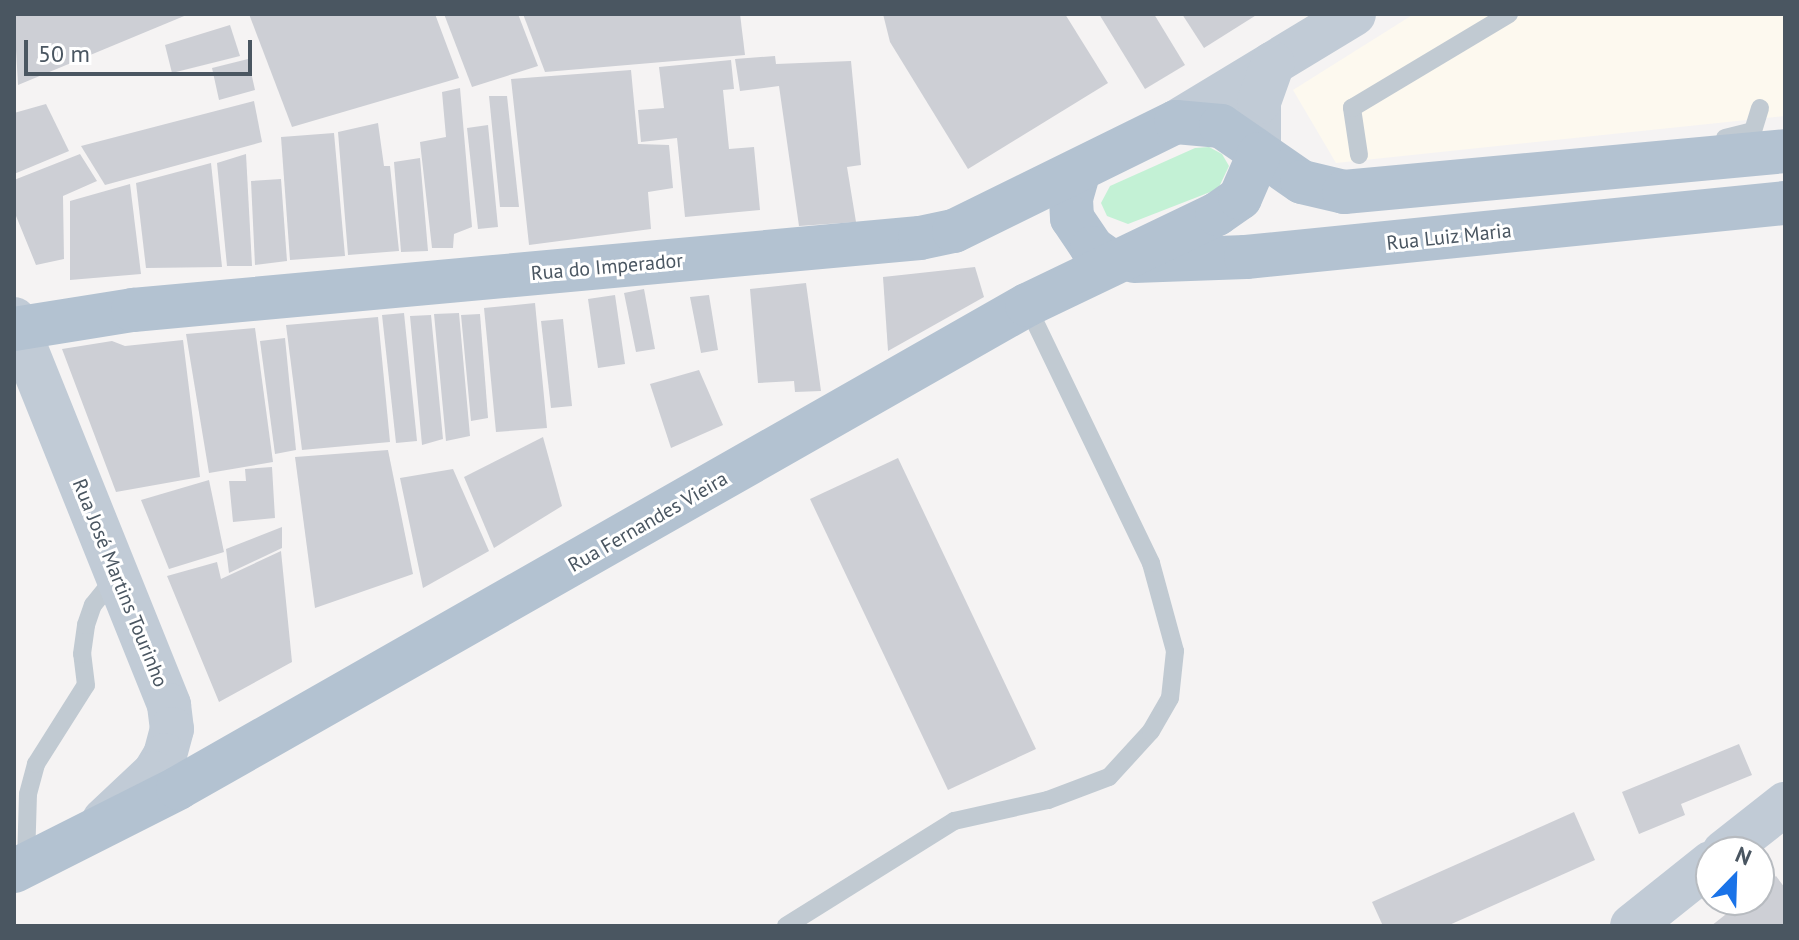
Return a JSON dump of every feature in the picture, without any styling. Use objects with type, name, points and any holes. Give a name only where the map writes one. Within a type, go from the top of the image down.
[{"type":"main road","points":[[1176,122],[1354,14]]},
{"type":"main road","points":[[1259,154],[1259,102],[1273,63]]},
{"type":"main road","points":[[1176,122],[1221,126],[1302,182],[1344,192],[1785,151]]},
{"type":"main road","name":"Rua do Imperador","points":[[15,325],[133,310],[920,238],[954,231],[1078,174],[1176,122]]},
{"type":"main road","name":"Rua Fernandes Vieira","points":[[20,868],[103,822],[192,780],[1027,305],[1217,214],[1240,198],[1259,154]]},
{"type":"main road","points":[[1078,174],[1071,199],[1072,218],[1092,248],[1112,262]]},
{"type":"main road","name":"Rua Luiz Maria","points":[[1112,262],[1246,257],[1785,203]]},
{"type":"main road","name":"Rua José Martins Tourinho","points":[[15,325],[169,705],[172,729],[154,773],[103,822]]},
{"type":"main road","points":[[1744,836],[1785,804]]},
{"type":"main road","points":[[1632,926],[1695,876]]},
{"type":"lane","points":[[1359,155],[1352,108],[1509,14]]},
{"type":"lane","points":[[1699,159],[1716,140],[1753,131],[1760,108]]},
{"type":"lane","points":[[786,926],[954,821],[1048,800],[1109,777],[1151,731],[1170,698],[1175,651],[1151,563],[1027,305]]},
{"type":"lane","points":[[20,868],[28,794],[36,764],[86,685],[82,654],[86,625],[93,605],[118,575]]},
{"type":"shaded area","points":[[1414,14],[1785,14],[1785,116],[1336,163],[1293,90]]},
{"type":"green space","points":[[1209,147],[1222,154],[1229,166],[1218,189],[1128,224],[1107,216],[1101,203],[1110,186],[1195,148]]},
{"type":"building","points":[[14,14],[189,14],[18,85]]},
{"type":"building","points":[[249,14],[435,14],[459,78],[292,127]]},
{"type":"building","points":[[444,14],[518,14],[538,66],[472,87]]},
{"type":"building","points":[[523,14],[740,14],[745,55],[545,72]]},
{"type":"building","points":[[883,14],[1065,14],[1108,83],[968,169],[890,42]]},
{"type":"building","points":[[1099,14],[1154,14],[1185,65],[1145,89]]},
{"type":"building","points":[[1182,14],[1258,14],[1204,48]]},
{"type":"building","points":[[230,25],[240,56],[172,73],[165,45]]},
{"type":"building","points":[[775,56],[776,64],[851,61],[861,165],[847,167],[856,222],[799,226],[779,86],[740,91],[735,59]]},
{"type":"building","points":[[248,59],[255,90],[219,100],[212,68]]},
{"type":"building","points":[[731,60],[734,89],[723,90],[729,149],[754,147],[760,210],[685,217],[677,138],[641,142],[638,110],[664,108],[659,67]]},
{"type":"building","points":[[631,70],[638,144],[669,145],[673,188],[648,192],[651,229],[529,245],[511,79]]},
{"type":"building","points":[[460,88],[472,227],[454,234],[453,248],[432,248],[420,142],[446,137],[442,92]]},
{"type":"building","points":[[489,96],[507,96],[519,207],[500,207]]},
{"type":"building","points":[[254,101],[262,142],[105,185],[81,146]]},
{"type":"building","points":[[46,104],[69,151],[14,174],[14,113]]},
{"type":"building","points":[[378,123],[384,166],[390,166],[399,251],[348,255],[338,132]]},
{"type":"building","points":[[488,125],[498,227],[478,229],[467,128]]},
{"type":"building","points":[[334,133],[345,256],[290,260],[281,137]]},
{"type":"building","points":[[80,154],[97,181],[63,196],[64,259],[36,265],[14,211],[14,180]]},
{"type":"building","points":[[246,154],[252,266],[227,266],[217,163]]},
{"type":"building","points":[[420,158],[428,251],[401,252],[394,162]]},
{"type":"building","points":[[211,163],[222,267],[146,268],[136,183]]},
{"type":"building","points":[[281,179],[287,261],[255,265],[251,181]]},
{"type":"building","points":[[130,184],[141,274],[70,280],[70,201]]},
{"type":"building","points":[[975,267],[984,297],[888,351],[883,277]]},
{"type":"building","points":[[806,283],[821,391],[795,392],[794,381],[758,383],[750,289]]},
{"type":"building","points":[[644,289],[655,349],[636,352],[624,293]]},
{"type":"building","points":[[615,295],[625,364],[598,368],[588,299]]},
{"type":"building","points":[[709,295],[718,350],[701,353],[690,297]]},
{"type":"building","points":[[535,303],[547,428],[496,432],[484,308]]},
{"type":"building","points":[[404,313],[417,441],[396,443],[382,315]]},
{"type":"building","points":[[459,313],[470,436],[446,441],[434,314]]},
{"type":"building","points":[[480,314],[488,418],[471,421],[461,315]]},
{"type":"building","points":[[431,315],[443,439],[422,445],[410,316]]},
{"type":"building","points":[[378,317],[390,442],[302,450],[286,325]]},
{"type":"building","points":[[563,319],[572,406],[551,408],[541,321]]},
{"type":"building","points":[[255,328],[273,462],[209,473],[186,334]]},
{"type":"building","points":[[285,338],[296,450],[275,454],[260,341]]},
{"type":"building","points":[[183,340],[200,477],[116,492],[62,349],[112,341],[125,346]]},
{"type":"building","points":[[699,370],[723,425],[671,448],[650,384]]},
{"type":"building","points":[[543,437],[562,506],[494,548],[464,477]]},
{"type":"building","points":[[388,450],[413,574],[315,608],[295,457]]},
{"type":"building","points":[[898,458],[1036,749],[948,790],[810,499]]},
{"type":"building","points":[[272,467],[275,518],[233,522],[229,481],[246,481],[245,469]]},
{"type":"building","points":[[453,469],[489,551],[423,588],[400,478]]},
{"type":"building","points":[[209,480],[224,552],[169,569],[141,500]]},
{"type":"building","points":[[282,527],[282,548],[229,573],[226,549]]},
{"type":"building","points":[[281,551],[292,662],[219,702],[167,576],[217,562],[221,579]]},
{"type":"building","points":[[1739,744],[1752,775],[1681,804],[1685,815],[1639,834],[1622,792]]},
{"type":"building","points":[[1574,812],[1595,860],[1447,926],[1383,926],[1372,902]]},
{"type":"building","points":[[1775,877],[1785,888],[1785,926],[1711,926],[1724,916],[1775,916]]}]
